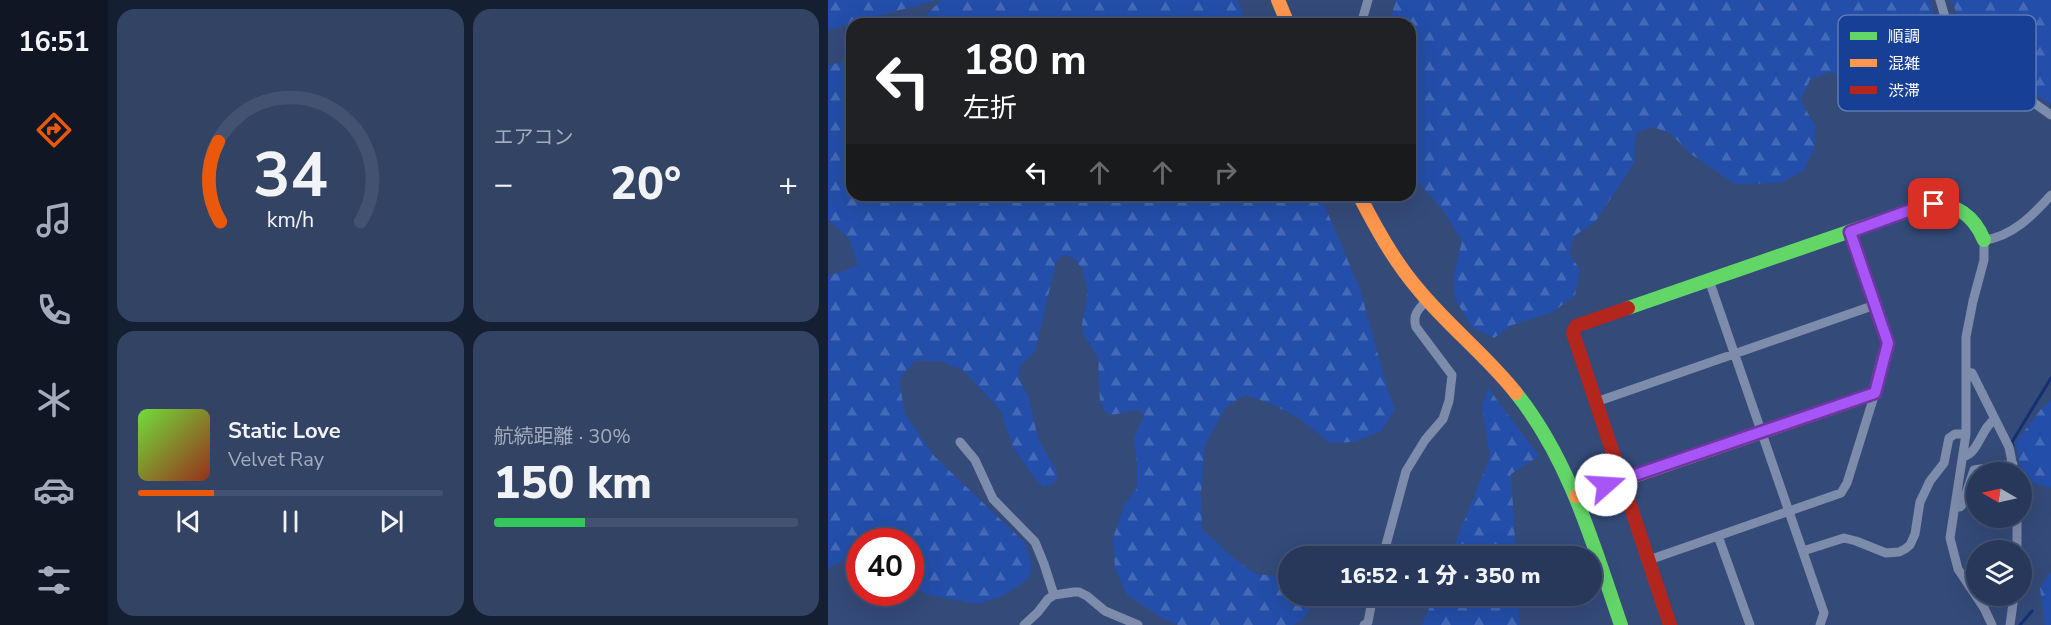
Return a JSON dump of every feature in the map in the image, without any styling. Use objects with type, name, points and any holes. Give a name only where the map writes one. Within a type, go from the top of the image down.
[{"type":"street","points":[[1278,0],[1286,18]]},
{"type":"street","points":[[1363,18],[1368,0]]},
{"type":"street","points":[[1940,0],[1944,15]]},
{"type":"street","points":[[2036,104],[2051,115]]},
{"type":"street","points":[[1984,240],[2002,237],[2011,232],[2051,195]]},
{"type":"street","points":[[1362,201],[1391,253],[1427,300],[1486,359],[1527,406],[1557,454],[1575,496],[1621,625]]},
{"type":"street","points":[[1670,625],[1573,333],[1574,329],[1576,326],[1916,208],[1942,203],[1968,214],[1978,225],[1984,240],[1984,260],[1968,328],[1966,434],[1950,538],[1954,558],[1963,578],[1984,608],[1992,625]]},
{"type":"street","points":[[1648,561],[1841,493],[1847,483],[1888,343],[1850,232]]},
{"type":"street","points":[[1709,280],[1824,613],[1820,625]]},
{"type":"street","points":[[1386,546],[1406,471],[1425,440],[1443,419],[1449,401],[1452,375],[1416,327],[1414,320],[1418,310],[1427,300]]},
{"type":"street","points":[[1596,402],[1875,305]]},
{"type":"street","points":[[1967,372],[1972,373],[2009,447],[2012,462]]},
{"type":"street","points":[[1575,496],[1875,393]]},
{"type":"street","points":[[1963,457],[1971,454],[1989,424],[1995,419]]},
{"type":"street","points":[[1803,551],[1844,538],[1856,540],[1886,553],[1905,549],[1916,534],[1920,502],[1930,481],[1944,463],[1949,438],[1955,434],[1966,434]]},
{"type":"street","points":[[960,442],[975,460],[993,499],[1027,531],[1035,542],[1054,595]]},
{"type":"street","points":[[1955,507],[1962,505],[1966,493]]},
{"type":"street","points":[[1718,536],[1750,625]]},
{"type":"street","points":[[1024,625],[1054,595],[1079,592],[1105,611],[1138,625]]},
{"type":"street","points":[[1364,625],[1368,622],[1371,606]]},
{"type":"street","points":[[2010,625],[2013,606]]},
{"type":"green space","points":[[828,0],[937,0],[872,18],[846,18],[846,25],[828,30]]},
{"type":"green space","points":[[941,0],[1237,0],[1244,18],[924,18]]},
{"type":"green space","points":[[1396,0],[1929,0],[1933,15],[1838,15],[1838,75],[1830,72],[1810,80],[1800,100],[1816,127],[1814,149],[1804,170],[1781,183],[1735,184],[1691,154],[1670,133],[1653,127],[1636,133],[1634,163],[1595,222],[1574,236],[1569,253],[1580,270],[1575,295],[1553,312],[1512,325],[1494,338],[1472,327],[1455,299],[1454,274],[1462,241],[1443,210],[1416,178],[1416,18],[1391,18]]},
{"type":"green space","points":[[1952,0],[2051,0],[2051,103],[2046,102],[2036,93],[2036,15],[1957,15]]},
{"type":"green space","points":[[846,60],[846,201],[1323,201],[1360,289],[1395,410],[1381,431],[1354,442],[1330,443],[1300,419],[1274,405],[1245,395],[1226,407],[1205,445],[1201,493],[1202,529],[1231,556],[1256,574],[1278,576],[1278,606],[1310,606],[1304,619],[1293,625],[1178,625],[1164,619],[1127,595],[1115,568],[1113,538],[1125,504],[1137,488],[1134,438],[1144,416],[1139,410],[1107,414],[1100,402],[1098,356],[1084,336],[1082,324],[1088,292],[1082,268],[1072,257],[1061,256],[1056,262],[1035,352],[1021,365],[1018,376],[1028,396],[1038,438],[1058,474],[1054,483],[1043,487],[1033,476],[1013,447],[1001,411],[964,371],[941,361],[915,361],[899,380],[905,414],[934,456],[1025,543],[1032,566],[1027,580],[1002,596],[977,604],[925,594],[924,528],[846,528],[846,560],[828,568],[828,276],[858,266],[849,238],[828,220],[828,66]]},
{"type":"green space","points":[[1488,388],[1539,456],[1511,474],[1515,546],[1454,546],[1490,457],[1482,406]]},
{"type":"green space","points":[[2051,400],[2051,488],[2032,481],[2032,462],[2019,462],[2016,442],[2041,409]]},
{"type":"green space","points":[[2051,572],[2051,625],[2045,625],[2040,588]]},
{"type":"green space","points":[[1430,606],[1519,606],[1520,625],[1422,625]]},
{"type":"waterway","points":[[2013,446],[2012,442],[2051,378]]},
{"type":"waterway","points":[[2020,625],[2032,611]]},
{"type":"traffic: fast","points":[[1628,308],[1926,205],[1946,206],[1962,212],[1974,223],[1984,240]]},
{"type":"traffic: fast","points":[[1516,393],[1535,419],[1566,475],[1590,534],[1621,625]]},
{"type":"traffic: slow","points":[[1278,0],[1286,18]]},
{"type":"traffic: slow","points":[[1362,201],[1386,244],[1409,278],[1516,393]]},
{"type":"traffic: slow","points":[[1576,496],[1875,393],[1884,357]]},
{"type":"traffic: jam","points":[[1850,232],[1888,343],[1884,357]]},
{"type":"traffic: jam","points":[[1628,308],[1576,326],[1573,333],[1670,625]]},
{"type":"route","points":[[1606,485],[1875,393],[1888,343],[1850,232],[1916,208],[1934,204]]}]
